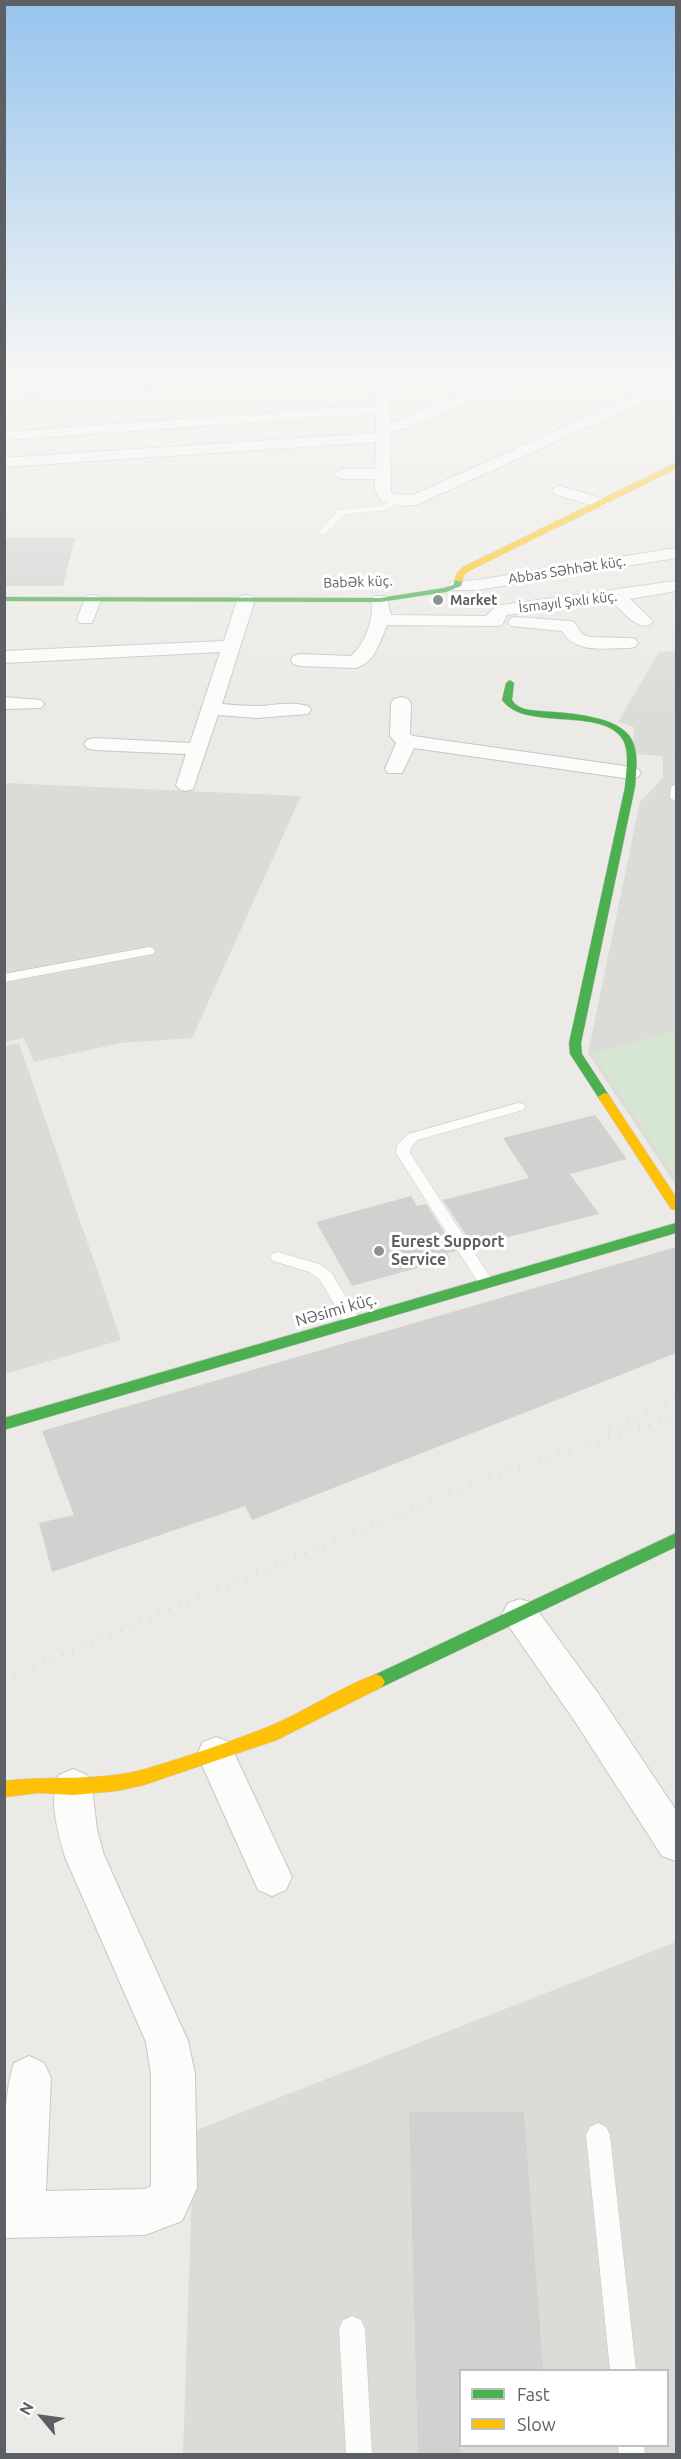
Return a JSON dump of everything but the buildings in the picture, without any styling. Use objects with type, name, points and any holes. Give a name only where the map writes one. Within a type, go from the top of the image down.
[{"type":"street","points":[[384,486],[384,495],[394,500],[416,500],[447,486]]},
{"type":"street","points":[[607,486],[626,491]]},
{"type":"street","points":[[457,586],[460,574],[466,569],[636,486]]},
{"type":"street","points":[[560,491],[601,503]]},
{"type":"street","name":"Abbas Səhhət küç.","points":[[457,586],[477,585],[676,552]]},
{"type":"street","name":"Babək küç.","points":[[4,599],[380,600],[446,590],[457,586]]},
{"type":"street","name":"İsmayıl Şıxlı küç.","points":[[380,620],[496,621],[495,615],[502,610],[676,586]]},
{"type":"street","points":[[616,596],[644,621]]},
{"type":"street","points":[[86,619],[92,600]]},
{"type":"street","points":[[186,785],[246,600]]},
{"type":"street","points":[[300,660],[356,662],[365,654],[380,620],[383,612],[380,600]]},
{"type":"street","points":[[436,642],[439,621]]},
{"type":"street","points":[[496,621],[564,624],[571,627],[575,638],[585,642],[629,643]]},
{"type":"street","points":[[4,657],[170,647],[231,646]]},
{"type":"street","points":[[510,683],[507,700],[511,706],[520,711],[599,723],[624,735],[628,743],[630,787],[575,1043],[576,1054],[676,1206]]},
{"type":"street","points":[[4,703],[34,704]]},
{"type":"street","points":[[401,703],[400,736],[407,741],[631,773]]},
{"type":"street","points":[[210,710],[257,712],[278,709],[301,710]]},
{"type":"street","points":[[395,769],[407,741]]},
{"type":"street","points":[[94,744],[197,749]]},
{"type":"street","name":"Nəsimi küç.","points":[[4,1424],[676,1228]]},
{"type":"street","points":[[4,1789],[39,1785],[73,1787],[117,1783],[144,1777],[271,1734],[399,1670],[676,1540]]},
{"type":"street","points":[[520,1614],[587,1708],[676,1843]]},
{"type":"street","points":[[216,1754],[272,1877]]},
{"type":"street","points":[[29,2078],[13,2215],[145,2212],[166,2205],[174,2188],[173,2074],[167,2041],[85,1857],[77,1830],[73,1787]]},
{"type":"lane","points":[[322,532],[341,512],[385,508],[394,500]]},
{"type":"lane","points":[[676,787],[676,798]]},
{"type":"lane","points":[[4,978],[149,951]]},
{"type":"lane","points":[[486,1283],[403,1153],[404,1145],[413,1137],[518,1107]]},
{"type":"lane","points":[[278,1257],[314,1268],[326,1276],[353,1322]]},
{"type":"lane","points":[[598,2135],[623,2369]]},
{"type":"lane","points":[[352,2330],[359,2454]]},
{"type":"shaded area","points":[[676,651],[676,757],[668,757],[676,758],[676,1185],[588,1053],[640,802],[663,778],[663,756],[633,754],[634,727],[618,722],[659,652]]},
{"type":"shaded area","points":[[5,783],[301,796],[192,1038],[121,1043],[34,1062],[24,1038],[5,1042]]},
{"type":"shaded area","points":[[19,1043],[121,1340],[5,1374],[4,1046]]},
{"type":"shaded area","points":[[676,1942],[676,2454],[183,2454],[194,2131]]},
{"type":"green space","points":[[676,1031],[676,1179],[592,1053]]},
{"type":"railway","points":[[608,1431],[635,1420],[676,1398]]},
{"type":"railway","points":[[4,1679],[482,1479],[676,1417]]},
{"type":"traffic: fast","points":[[4,599],[380,600],[446,590],[457,586],[459,580]]},
{"type":"traffic: fast","points":[[510,683],[507,700],[511,706],[520,711],[591,720],[605,724],[625,736],[630,747],[632,760],[630,787],[575,1043],[576,1054],[604,1097]]},
{"type":"traffic: fast","points":[[4,1424],[676,1228]]},
{"type":"traffic: fast","points":[[376,1682],[676,1540]]},
{"type":"traffic: slow","points":[[459,580],[460,574],[466,569],[636,486]]},
{"type":"traffic: slow","points":[[604,1097],[676,1206]]},
{"type":"traffic: slow","points":[[4,1789],[39,1785],[73,1787],[117,1783],[144,1777],[271,1734],[376,1682]]},
{"type":"place","name":"Market","points":[[438,600]]},
{"type":"place","name":"Eurest Support Service","points":[[379,1251]]}]
